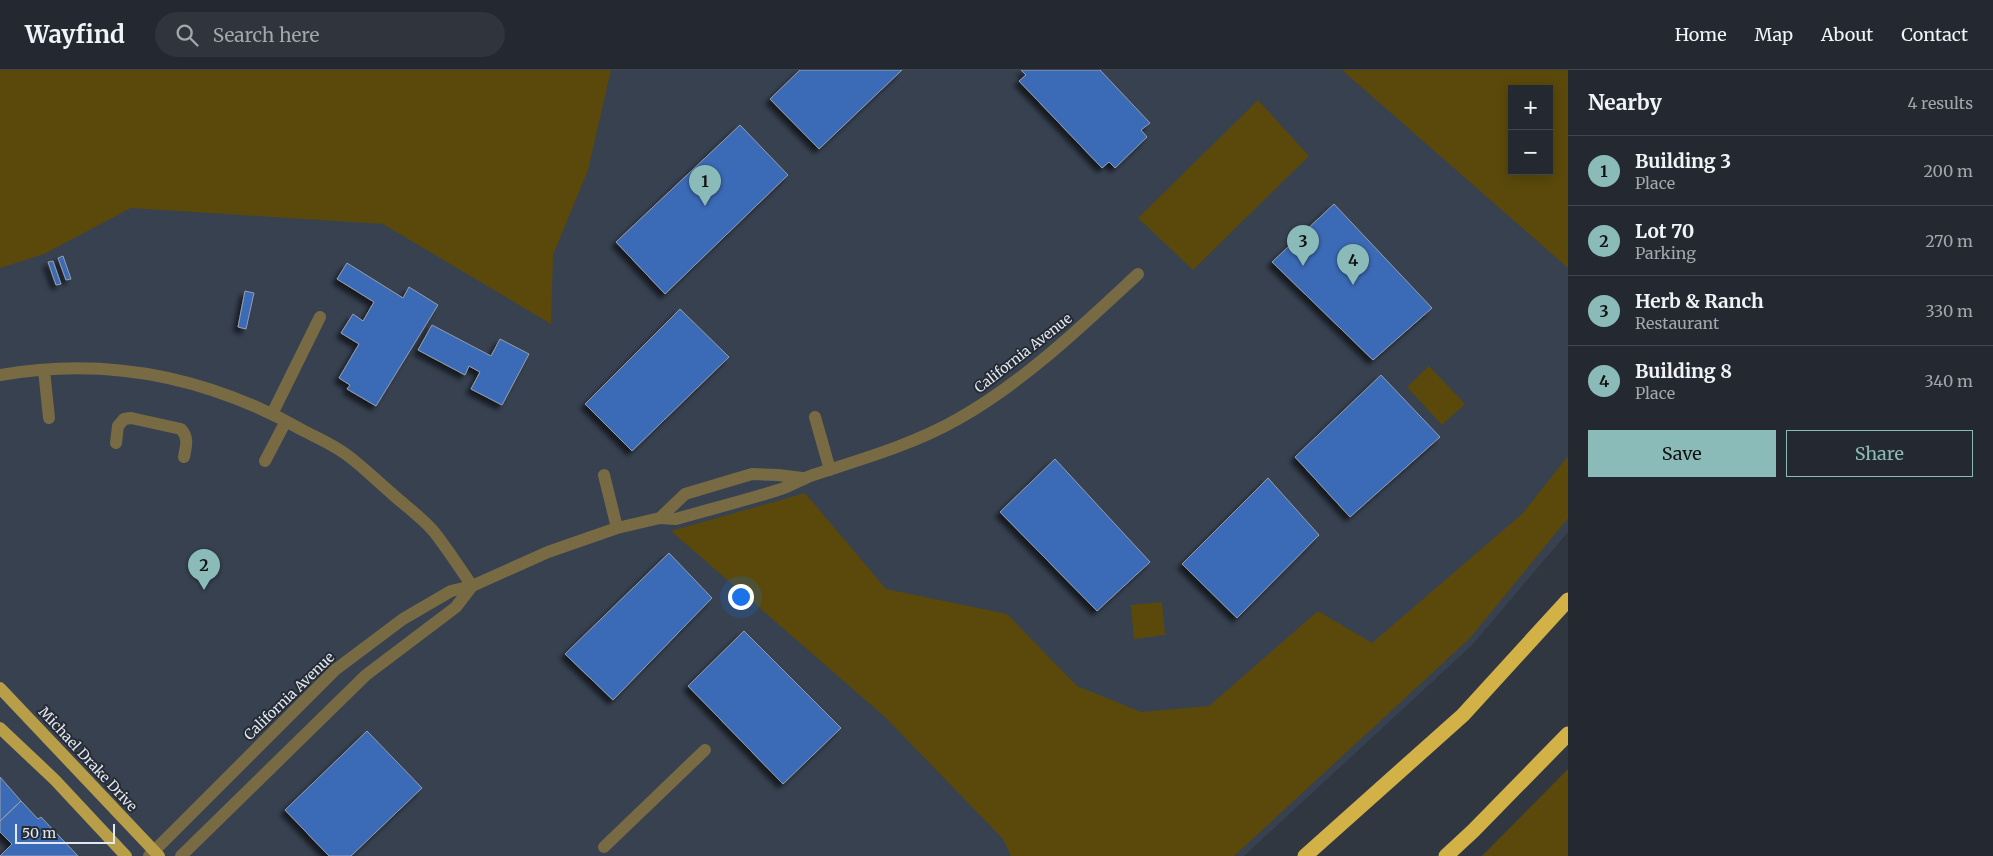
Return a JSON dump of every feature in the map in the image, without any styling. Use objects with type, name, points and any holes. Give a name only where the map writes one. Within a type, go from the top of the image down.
[{"type":"highway","points":[[1305,856],[1463,715],[1568,600]]},
{"type":"highway","points":[[1446,856],[1568,734]]},
{"type":"main road","name":"Michael Drake Drive","points":[[0,688],[154,854]]},
{"type":"main road","points":[[0,728],[55,780],[126,856]]},
{"type":"street","name":"California Avenue","points":[[154,854],[335,670],[403,619],[450,591],[472,586],[548,552],[617,528],[660,518],[676,519],[781,490],[802,478],[913,441],[957,419],[1003,390],[1063,343],[1138,274]]},
{"type":"street","points":[[272,414],[320,317]]},
{"type":"street","points":[[0,375],[44,370],[116,369],[176,378],[240,399],[286,420],[346,454],[434,531],[472,586]]},
{"type":"street","points":[[44,370],[49,418]]},
{"type":"street","points":[[815,417],[830,470]]},
{"type":"street","points":[[116,443],[118,426],[124,419],[131,418],[181,429],[186,435],[187,442],[184,457]]},
{"type":"street","points":[[265,461],[286,420]]},
{"type":"street","name":"California Avenue","points":[[660,518],[685,494],[752,474],[802,478]]},
{"type":"street","points":[[604,475],[617,528]]},
{"type":"street","name":"California Avenue","points":[[181,856],[366,674],[456,607],[472,586]]},
{"type":"street","points":[[604,847],[705,750]]},
{"type":"shaded area","points":[[0,70],[1568,70],[1568,532],[1472,645],[1244,856],[0,856]]},
{"type":"shaded area","points":[[0,70],[611,70],[588,170],[553,255],[551,324],[383,224],[131,208],[44,254],[0,268]]},
{"type":"shaded area","points":[[1342,70],[1568,70],[1568,268]]},
{"type":"shaded area","points":[[1258,100],[1309,156],[1193,270],[1138,218]]},
{"type":"shaded area","points":[[1429,366],[1465,404],[1442,425],[1407,387]]},
{"type":"shaded area","points":[[1568,456],[1568,518],[1470,638],[1234,856],[1011,856],[1003,839],[885,717],[671,531],[805,493],[886,589],[1007,614],[1077,686],[1141,712],[1209,706],[1318,611],[1372,643],[1522,514]]},
{"type":"shaded area","points":[[1162,602],[1165,635],[1134,639],[1131,605]]},
{"type":"shaded area","points":[[1568,769],[1568,856],[1482,856]]},
{"type":"building","points":[[800,70],[902,70],[819,149],[770,99]]},
{"type":"building","points":[[1021,70],[1100,70],[1150,123],[1141,130],[1147,137],[1115,168],[1109,162],[1102,168],[1019,81],[1026,75]]},
{"type":"building","points":[[740,125],[788,175],[665,294],[616,242]]},
{"type":"building","points":[[1334,204],[1432,308],[1373,360],[1272,262]]},
{"type":"building","points":[[63,256],[71,279],[66,280],[58,258]]},
{"type":"building","points":[[53,261],[61,284],[56,285],[48,262]]},
{"type":"building","points":[[347,263],[403,298],[409,287],[438,305],[376,406],[347,389],[350,385],[339,378],[359,344],[341,333],[353,314],[363,321],[374,302],[337,279]]},
{"type":"building","points":[[245,291],[254,293],[246,329],[238,327]]},
{"type":"building","points":[[680,309],[729,357],[632,451],[585,404]]},
{"type":"building","points":[[432,325],[491,356],[500,339],[529,354],[502,405],[471,389],[480,372],[469,366],[465,375],[418,350]]},
{"type":"building","points":[[1381,375],[1440,437],[1350,517],[1295,457]]},
{"type":"building","points":[[1055,459],[1150,562],[1097,611],[1000,512]]},
{"type":"building","points":[[1268,478],[1319,535],[1237,618],[1182,564]]},
{"type":"building","points":[[669,553],[712,598],[613,700],[565,654]]},
{"type":"building","points":[[744,631],[841,728],[783,784],[688,686]]},
{"type":"building","points":[[367,731],[422,788],[351,856],[329,856],[285,810]]},
{"type":"building","points":[[0,777],[21,801],[0,821]]},
{"type":"building","points":[[21,801],[38,819],[41,817],[78,856],[0,856],[12,844],[0,832],[0,821]]},
{"type":"place","name":"Building 3","points":[[705,206]]},
{"type":"place","name":"Herb & Ranch","points":[[1303,266]]},
{"type":"place","name":"Building 8","points":[[1353,285]]},
{"type":"place","name":"Lot 70","points":[[204,590]]}]
